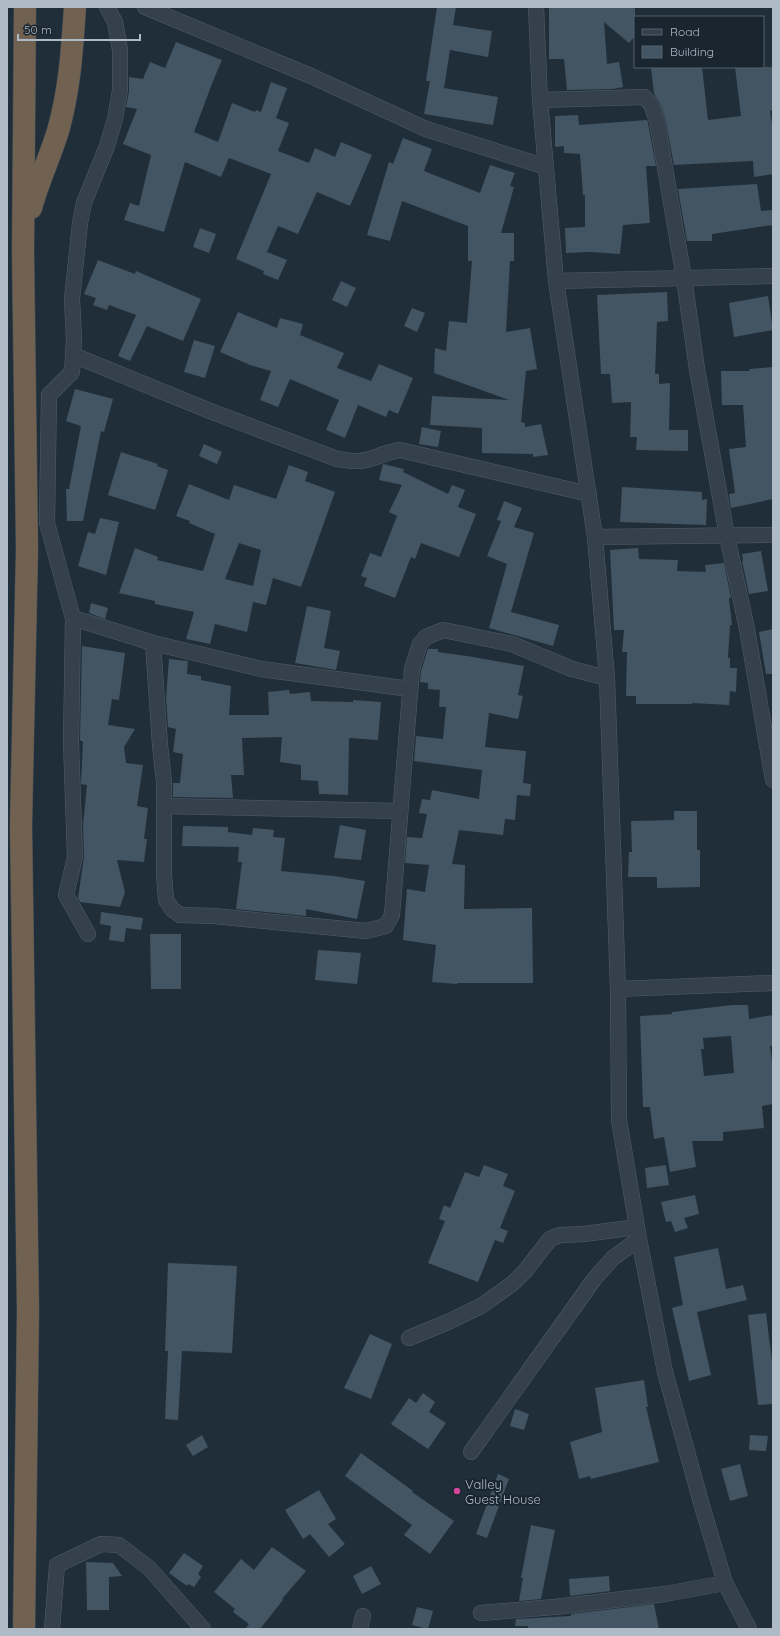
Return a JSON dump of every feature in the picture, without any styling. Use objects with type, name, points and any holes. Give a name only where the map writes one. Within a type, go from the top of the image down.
[{"type":"highway","points":[[24,1629],[28,1310],[21,825],[27,549],[23,251],[16,38],[26,7]]},
{"type":"highway","points":[[23,251],[27,222],[34,196],[58,132],[65,105],[70,75],[74,7]]},
{"type":"street","points":[[88,934],[66,896],[75,857],[71,743],[73,618],[46,523],[49,395],[72,372],[74,339],[72,299],[80,223],[84,202],[107,146],[115,119],[120,90],[120,50],[115,22],[107,7]]},
{"type":"street","points":[[145,7],[311,76],[426,129],[546,167]]},
{"type":"street","points":[[536,7],[540,100],[556,281],[595,537],[607,678],[618,989],[619,1120],[638,1233],[665,1372],[725,1583],[749,1629]]},
{"type":"street","points":[[540,100],[644,97],[651,104],[657,121],[684,278],[697,369],[727,536],[747,630],[773,780]]},
{"type":"street","points":[[556,281],[773,276]]},
{"type":"street","points":[[73,354],[210,411],[336,459],[365,461],[388,452],[400,450],[589,494]]},
{"type":"street","points":[[595,537],[773,535]]},
{"type":"street","points":[[73,618],[153,643],[261,669],[410,689]]},
{"type":"street","points":[[153,643],[164,782],[164,874],[166,900],[172,909],[180,915],[214,916],[366,931],[386,926],[392,915],[412,669],[420,644],[426,637],[443,630],[512,644],[572,669],[607,678]]},
{"type":"street","points":[[164,806],[400,811]]},
{"type":"street","points":[[618,989],[773,983]]},
{"type":"street","points":[[409,1338],[448,1322],[487,1302],[512,1284],[526,1270],[550,1239],[560,1235],[638,1233]]},
{"type":"street","points":[[471,1452],[595,1278],[638,1233]]},
{"type":"street","points":[[52,1629],[57,1565],[101,1544],[119,1545],[150,1568],[202,1629]]},
{"type":"street","points":[[481,1613],[555,1607],[665,1594],[725,1583]]},
{"type":"building","points":[[437,7],[456,7],[453,25],[492,31],[488,57],[450,50],[444,88],[498,97],[493,125],[424,114],[430,81],[426,81]]},
{"type":"building","points":[[549,7],[635,7],[634,37],[629,43],[604,22],[607,64],[619,62],[623,87],[613,89],[567,90],[564,59],[549,59]]},
{"type":"building","points":[[176,42],[222,60],[194,132],[218,142],[232,103],[255,112],[256,110],[261,112],[271,82],[287,88],[276,118],[289,123],[278,151],[309,163],[315,148],[335,157],[341,142],[372,155],[350,206],[317,192],[298,234],[278,226],[267,252],[287,260],[278,280],[263,274],[264,271],[236,259],[271,174],[229,158],[221,177],[185,162],[164,232],[124,220],[130,203],[139,206],[151,155],[123,144],[137,109],[126,107],[129,91],[129,77],[143,79],[150,62],[165,68]]},
{"type":"building","points":[[773,67],[773,110],[770,111],[773,131],[773,174],[754,177],[753,161],[674,165],[665,118],[659,101],[654,94],[651,68],[702,68],[708,120],[741,116],[735,68]]},
{"type":"building","points":[[578,115],[579,125],[647,120],[648,123],[656,166],[646,166],[650,223],[623,225],[620,254],[590,252],[566,253],[565,228],[585,227],[585,195],[583,195],[580,154],[564,153],[564,146],[555,147],[555,116]]},
{"type":"building","points":[[403,138],[432,149],[424,171],[480,193],[490,165],[515,173],[510,186],[514,187],[501,233],[514,233],[514,261],[510,261],[506,332],[530,328],[537,369],[526,371],[521,422],[525,423],[525,427],[541,424],[548,455],[533,457],[533,454],[482,453],[482,428],[430,425],[432,396],[509,400],[434,373],[435,348],[446,351],[449,321],[467,323],[472,261],[468,261],[468,226],[402,201],[390,241],[367,235],[389,162],[393,164]]},
{"type":"building","points":[[757,184],[761,211],[773,210],[773,225],[712,234],[712,241],[687,241],[678,189]]},
{"type":"building","points":[[200,228],[216,234],[209,253],[193,247]]},
{"type":"building","points":[[98,260],[135,274],[136,271],[201,299],[183,341],[147,326],[130,361],[118,356],[136,315],[109,305],[107,310],[93,305],[96,298],[84,294]]},
{"type":"building","points":[[341,281],[356,288],[347,307],[332,300]]},
{"type":"building","points":[[667,292],[668,321],[657,322],[655,374],[659,374],[659,384],[670,383],[669,430],[688,430],[688,451],[636,450],[637,437],[630,437],[631,402],[612,403],[610,374],[601,374],[597,295]]},
{"type":"building","points":[[768,296],[773,330],[734,337],[729,303]]},
{"type":"building","points":[[412,308],[425,313],[417,332],[404,326]]},
{"type":"building","points":[[238,312],[277,328],[280,318],[303,324],[300,335],[344,353],[337,368],[371,381],[379,364],[413,378],[398,414],[389,410],[386,417],[358,405],[345,438],[326,430],[339,400],[290,379],[278,407],[260,400],[271,371],[250,365],[220,352]]},
{"type":"building","points":[[194,340],[215,346],[205,378],[184,372]]},
{"type":"building","points":[[773,367],[773,499],[731,508],[729,494],[735,493],[729,449],[746,447],[743,405],[722,405],[721,371],[750,371],[749,369]]},
{"type":"building","points":[[75,389],[113,399],[104,432],[101,431],[83,521],[67,521],[66,489],[69,489],[81,426],[66,421]]},
{"type":"building","points":[[422,427],[441,431],[438,447],[419,444]]},
{"type":"building","points":[[204,444],[222,452],[217,464],[199,456]]},
{"type":"building","points":[[121,452],[158,464],[157,466],[168,470],[155,510],[108,495]]},
{"type":"building","points":[[383,464],[404,469],[403,472],[448,494],[452,485],[465,490],[458,507],[476,514],[459,557],[421,543],[415,559],[411,557],[395,598],[364,586],[367,578],[361,576],[370,553],[381,557],[397,516],[389,512],[402,485],[379,480]]},
{"type":"building","points":[[289,465],[308,472],[305,481],[335,492],[301,587],[273,578],[266,605],[253,602],[247,632],[215,624],[210,644],[186,639],[194,612],[155,604],[155,601],[119,593],[135,548],[158,557],[157,560],[203,571],[215,534],[189,523],[190,521],[176,516],[189,484],[229,500],[234,485],[276,499]],"holes":[[[239,543],[261,550],[253,586],[225,579]]]},
{"type":"building","points":[[622,487],[702,492],[702,500],[707,499],[706,525],[620,522]]},
{"type":"building","points":[[504,501],[522,508],[514,527],[534,533],[511,612],[559,625],[553,646],[489,628],[507,564],[487,556],[501,521],[497,520]]},
{"type":"building","points":[[100,518],[119,522],[106,575],[78,566],[88,532],[95,534]]},
{"type":"building","points":[[638,548],[639,559],[678,560],[677,571],[706,572],[705,565],[724,563],[731,598],[729,598],[732,625],[730,625],[728,658],[730,658],[730,668],[737,668],[736,692],[730,691],[729,705],[692,703],[636,704],[636,696],[626,696],[627,652],[622,652],[624,630],[614,630],[610,550]]},
{"type":"building","points":[[761,551],[768,591],[749,594],[742,561],[742,554]]},
{"type":"building","points":[[91,603],[108,608],[105,619],[89,613]]},
{"type":"building","points":[[307,606],[331,611],[324,648],[340,651],[336,670],[295,663]]},
{"type":"building","points":[[773,629],[773,674],[766,674],[759,632]]},
{"type":"building","points":[[82,646],[125,653],[119,700],[112,699],[108,725],[135,729],[124,747],[126,763],[143,765],[137,806],[148,808],[144,839],[147,839],[144,862],[117,860],[125,892],[120,907],[80,902],[78,898],[84,857],[83,825],[87,785],[81,784],[83,742],[80,740]]},
{"type":"building","points":[[428,649],[438,649],[438,652],[524,666],[518,695],[523,696],[518,719],[489,713],[485,747],[526,751],[523,783],[531,784],[530,796],[517,795],[515,820],[505,819],[503,835],[459,830],[452,864],[465,865],[464,909],[532,908],[533,983],[457,984],[432,982],[436,945],[403,940],[407,889],[425,892],[429,865],[405,863],[407,837],[422,838],[427,814],[419,813],[422,799],[430,800],[432,790],[479,799],[482,770],[414,761],[416,736],[443,739],[446,707],[439,707],[440,690],[428,689],[428,683],[420,682],[421,671]]},
{"type":"building","points":[[169,659],[188,661],[187,674],[201,676],[201,680],[231,686],[229,715],[269,715],[268,692],[289,690],[290,694],[310,692],[311,701],[353,702],[353,700],[381,702],[378,740],[349,738],[348,795],[319,794],[318,781],[301,780],[301,765],[280,762],[282,737],[242,738],[244,775],[231,775],[233,798],[173,797],[173,783],[180,783],[183,754],[173,752],[176,729],[168,727],[166,698]]},
{"type":"building","points":[[674,811],[697,811],[697,850],[700,850],[700,887],[657,888],[657,877],[628,877],[629,852],[632,852],[631,821],[674,820]]},
{"type":"building","points":[[340,825],[366,830],[361,860],[334,858]]},
{"type":"building","points":[[183,826],[228,827],[228,832],[252,835],[253,828],[274,830],[273,837],[285,838],[281,871],[334,876],[365,881],[357,919],[306,909],[306,916],[236,909],[242,862],[238,862],[239,847],[182,846]]},
{"type":"building","points":[[101,912],[143,918],[141,930],[126,928],[124,942],[109,940],[111,926],[100,924]]},
{"type":"building","points":[[150,934],[181,934],[181,989],[151,989]]},
{"type":"building","points":[[318,950],[361,953],[357,984],[315,980]]},
{"type":"building","points":[[732,1005],[748,1005],[749,1019],[773,1015],[773,1046],[770,1046],[773,1069],[773,1104],[762,1106],[764,1128],[723,1132],[723,1141],[692,1141],[696,1167],[670,1172],[664,1137],[654,1139],[650,1107],[643,1107],[640,1016],[672,1014],[672,1012]],"holes":[[[731,1036],[734,1073],[704,1076],[701,1049],[704,1049],[703,1038]]]},
{"type":"building","points":[[484,1165],[508,1174],[503,1186],[515,1191],[500,1228],[508,1231],[503,1243],[495,1240],[478,1282],[428,1263],[445,1221],[439,1219],[444,1205],[450,1208],[465,1172],[479,1177]]},
{"type":"building","points":[[666,1165],[669,1185],[647,1188],[645,1168]]},
{"type":"building","points":[[695,1195],[699,1214],[684,1218],[688,1228],[675,1232],[671,1221],[666,1222],[661,1202]]},
{"type":"building","points":[[718,1248],[726,1289],[743,1285],[747,1300],[697,1312],[711,1375],[689,1381],[672,1308],[683,1305],[674,1257]]},
{"type":"building","points":[[168,1263],[237,1266],[232,1353],[182,1351],[178,1420],[165,1419],[168,1351],[165,1351]]},
{"type":"building","points":[[766,1313],[773,1370],[773,1404],[758,1405],[748,1315]]},
{"type":"building","points":[[370,1334],[392,1344],[371,1399],[344,1388]]},
{"type":"building","points":[[644,1380],[648,1407],[646,1407],[659,1462],[591,1479],[590,1476],[579,1479],[570,1442],[602,1432],[595,1388]]},
{"type":"building","points":[[423,1393],[435,1402],[429,1412],[446,1423],[428,1449],[391,1424],[409,1398],[416,1403]]},
{"type":"building","points":[[515,1409],[529,1414],[524,1430],[510,1426]]},
{"type":"building","points":[[202,1435],[208,1447],[193,1456],[186,1445]]},
{"type":"building","points":[[750,1435],[768,1436],[766,1451],[749,1450]]},
{"type":"building","points":[[361,1453],[413,1491],[412,1492],[454,1521],[430,1554],[404,1535],[412,1525],[345,1476]]},
{"type":"building","points":[[740,1464],[748,1496],[730,1501],[721,1469]]},
{"type":"building","points":[[498,1474],[509,1479],[487,1538],[476,1534]]},
{"type":"building","points":[[319,1490],[336,1519],[328,1524],[345,1544],[329,1557],[310,1534],[303,1539],[285,1510]]},
{"type":"building","points":[[531,1525],[555,1530],[541,1599],[519,1601],[523,1578],[521,1578]]},
{"type":"building","points":[[272,1547],[306,1571],[282,1599],[283,1600],[260,1629],[245,1629],[249,1624],[233,1612],[235,1609],[214,1592],[241,1559],[254,1570]]},
{"type":"building","points":[[184,1553],[203,1566],[198,1574],[201,1577],[194,1587],[188,1584],[187,1586],[169,1573]]},
{"type":"building","points":[[86,1562],[113,1563],[122,1576],[109,1577],[109,1610],[87,1610]]},
{"type":"building","points":[[371,1566],[381,1584],[362,1594],[353,1576]]},
{"type":"building","points":[[609,1576],[610,1591],[570,1596],[569,1579]]},
{"type":"building","points":[[654,1604],[659,1629],[528,1629],[528,1626],[515,1626],[516,1619],[571,1616],[571,1614]]},
{"type":"building","points":[[417,1607],[433,1611],[428,1629],[412,1625]]},
{"type":"place","name":"Valley Guest House","points":[[457,1491]]}]
